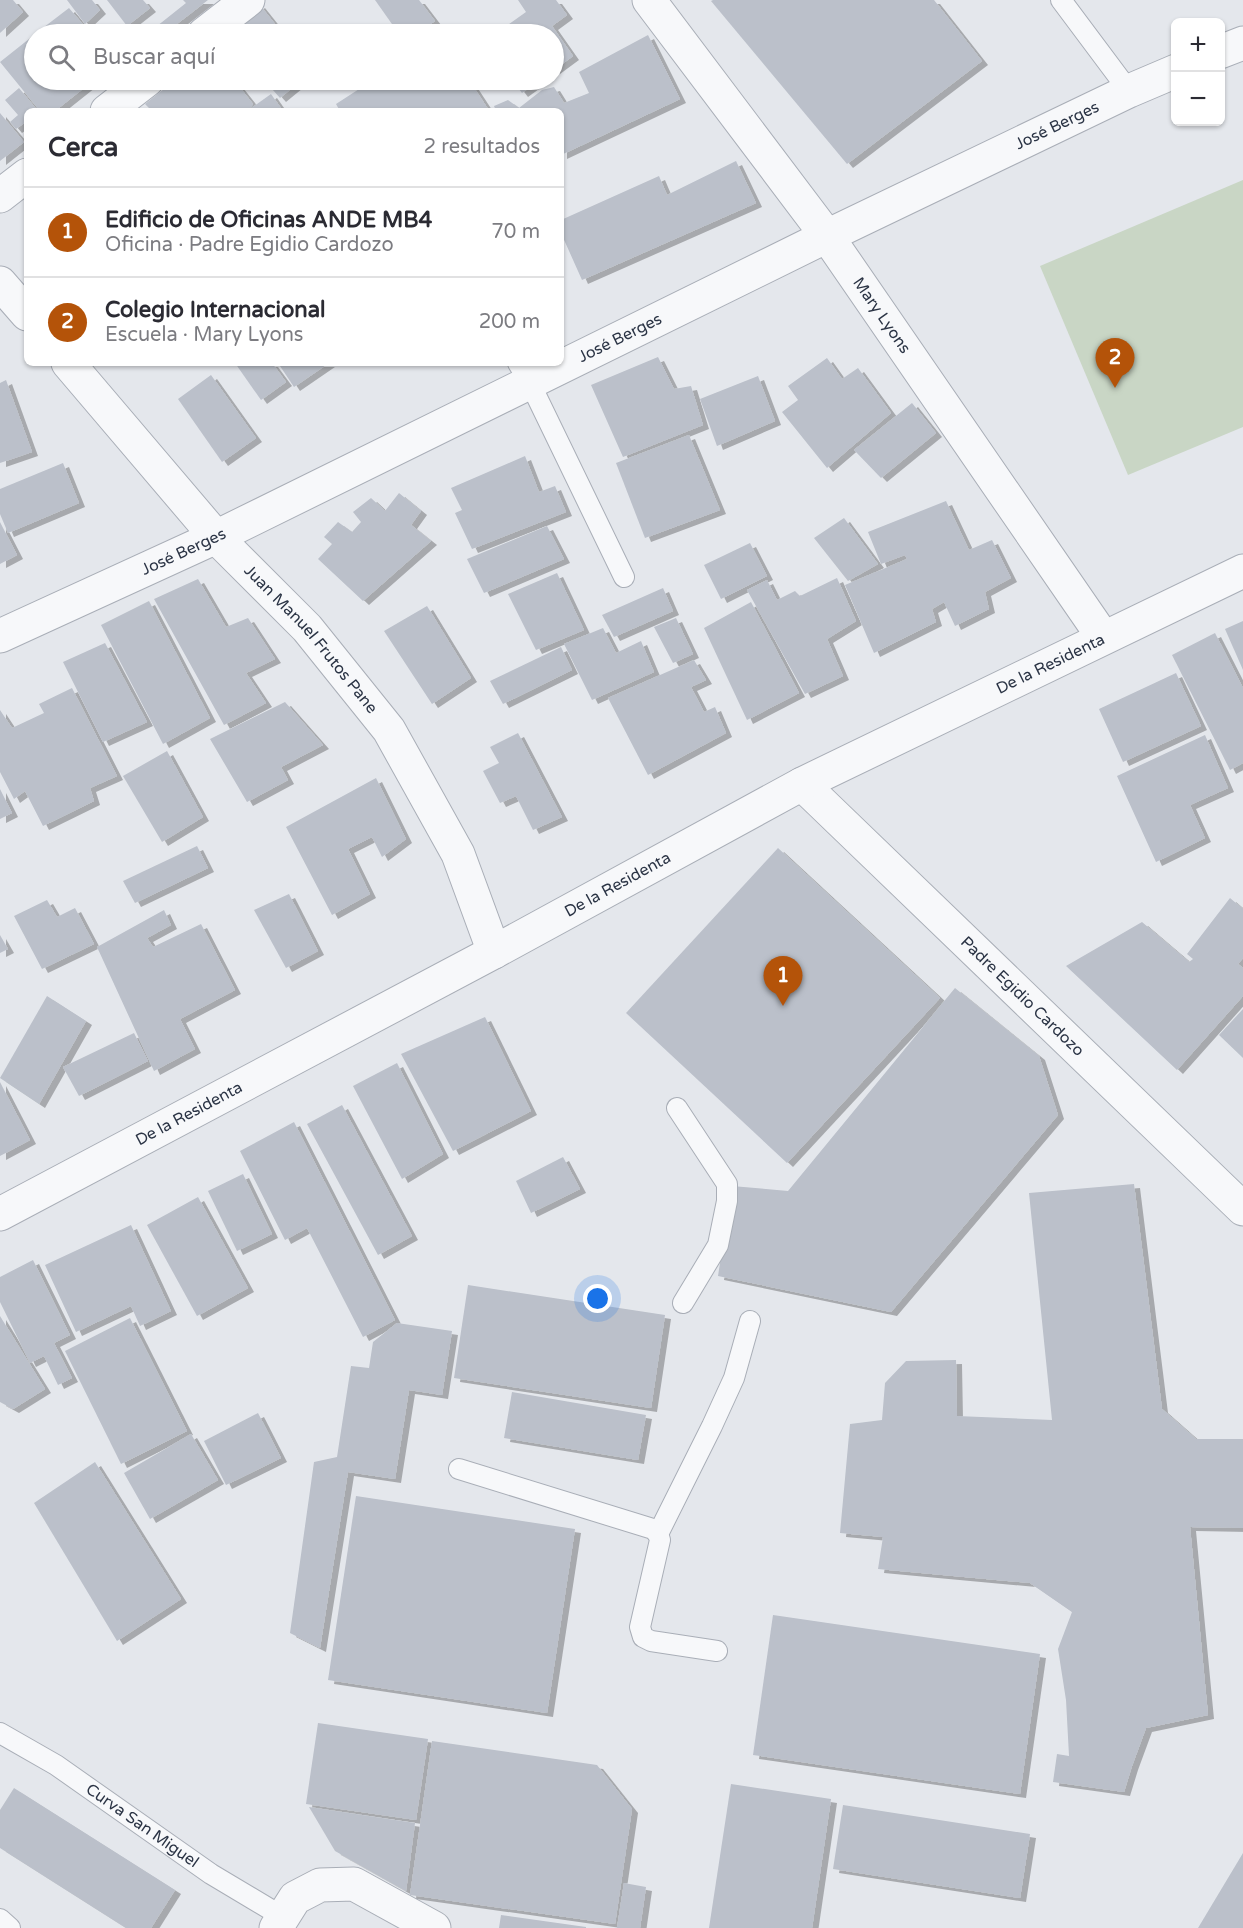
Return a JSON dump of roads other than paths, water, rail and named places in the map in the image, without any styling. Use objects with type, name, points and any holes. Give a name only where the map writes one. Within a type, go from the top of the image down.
[{"type":"street","points":[[217,24],[248,0]]},
{"type":"street","name":"Mary Lyons","points":[[649,0],[827,236],[1103,638]]},
{"type":"street","points":[[1225,50],[1243,43]]},
{"type":"street","name":"José Berges","points":[[564,355],[827,236],[1129,91],[1174,72]]},
{"type":"street","points":[[111,108],[134,90]]},
{"type":"street","points":[[0,196],[24,177]]},
{"type":"street","points":[[0,283],[24,311]]},
{"type":"street","name":"Juan Manuel Frutos Pane","points":[[71,366],[216,537],[307,628],[389,730],[458,854],[494,952]]},
{"type":"street","name":"José Berges","points":[[0,636],[216,537],[539,366]]},
{"type":"street","name":"De la Residenta","points":[[0,1214],[494,952],[802,784],[1103,638],[1240,578]]},
{"type":"street","name":"Padre Egidio Cardozo","points":[[802,784],[1243,1209]]},
{"type":"street","points":[[279,1922],[295,1898],[320,1885],[354,1884],[434,1928]]},
{"type":"lane","points":[[1061,0],[1129,91]]},
{"type":"lane","points":[[524,373],[624,577]]},
{"type":"lane","points":[[677,1108],[728,1184],[726,1211],[718,1245],[683,1303]]},
{"type":"lane","points":[[717,1651],[651,1641],[643,1637],[640,1627],[658,1547],[658,1534],[734,1378],[750,1321]]},
{"type":"lane","points":[[459,1469],[653,1529],[658,1534]]},
{"type":"lane","name":"Curva San Miguel","points":[[0,1733],[56,1766],[279,1922]]},
{"type":"lane","points":[[0,1919],[10,1928]]},
{"type":"place","name":"Colegio Internacional","points":[[1115,388]]},
{"type":"place","name":"Edificio de Oficinas ANDE MB4","points":[[783,1006]]}]
